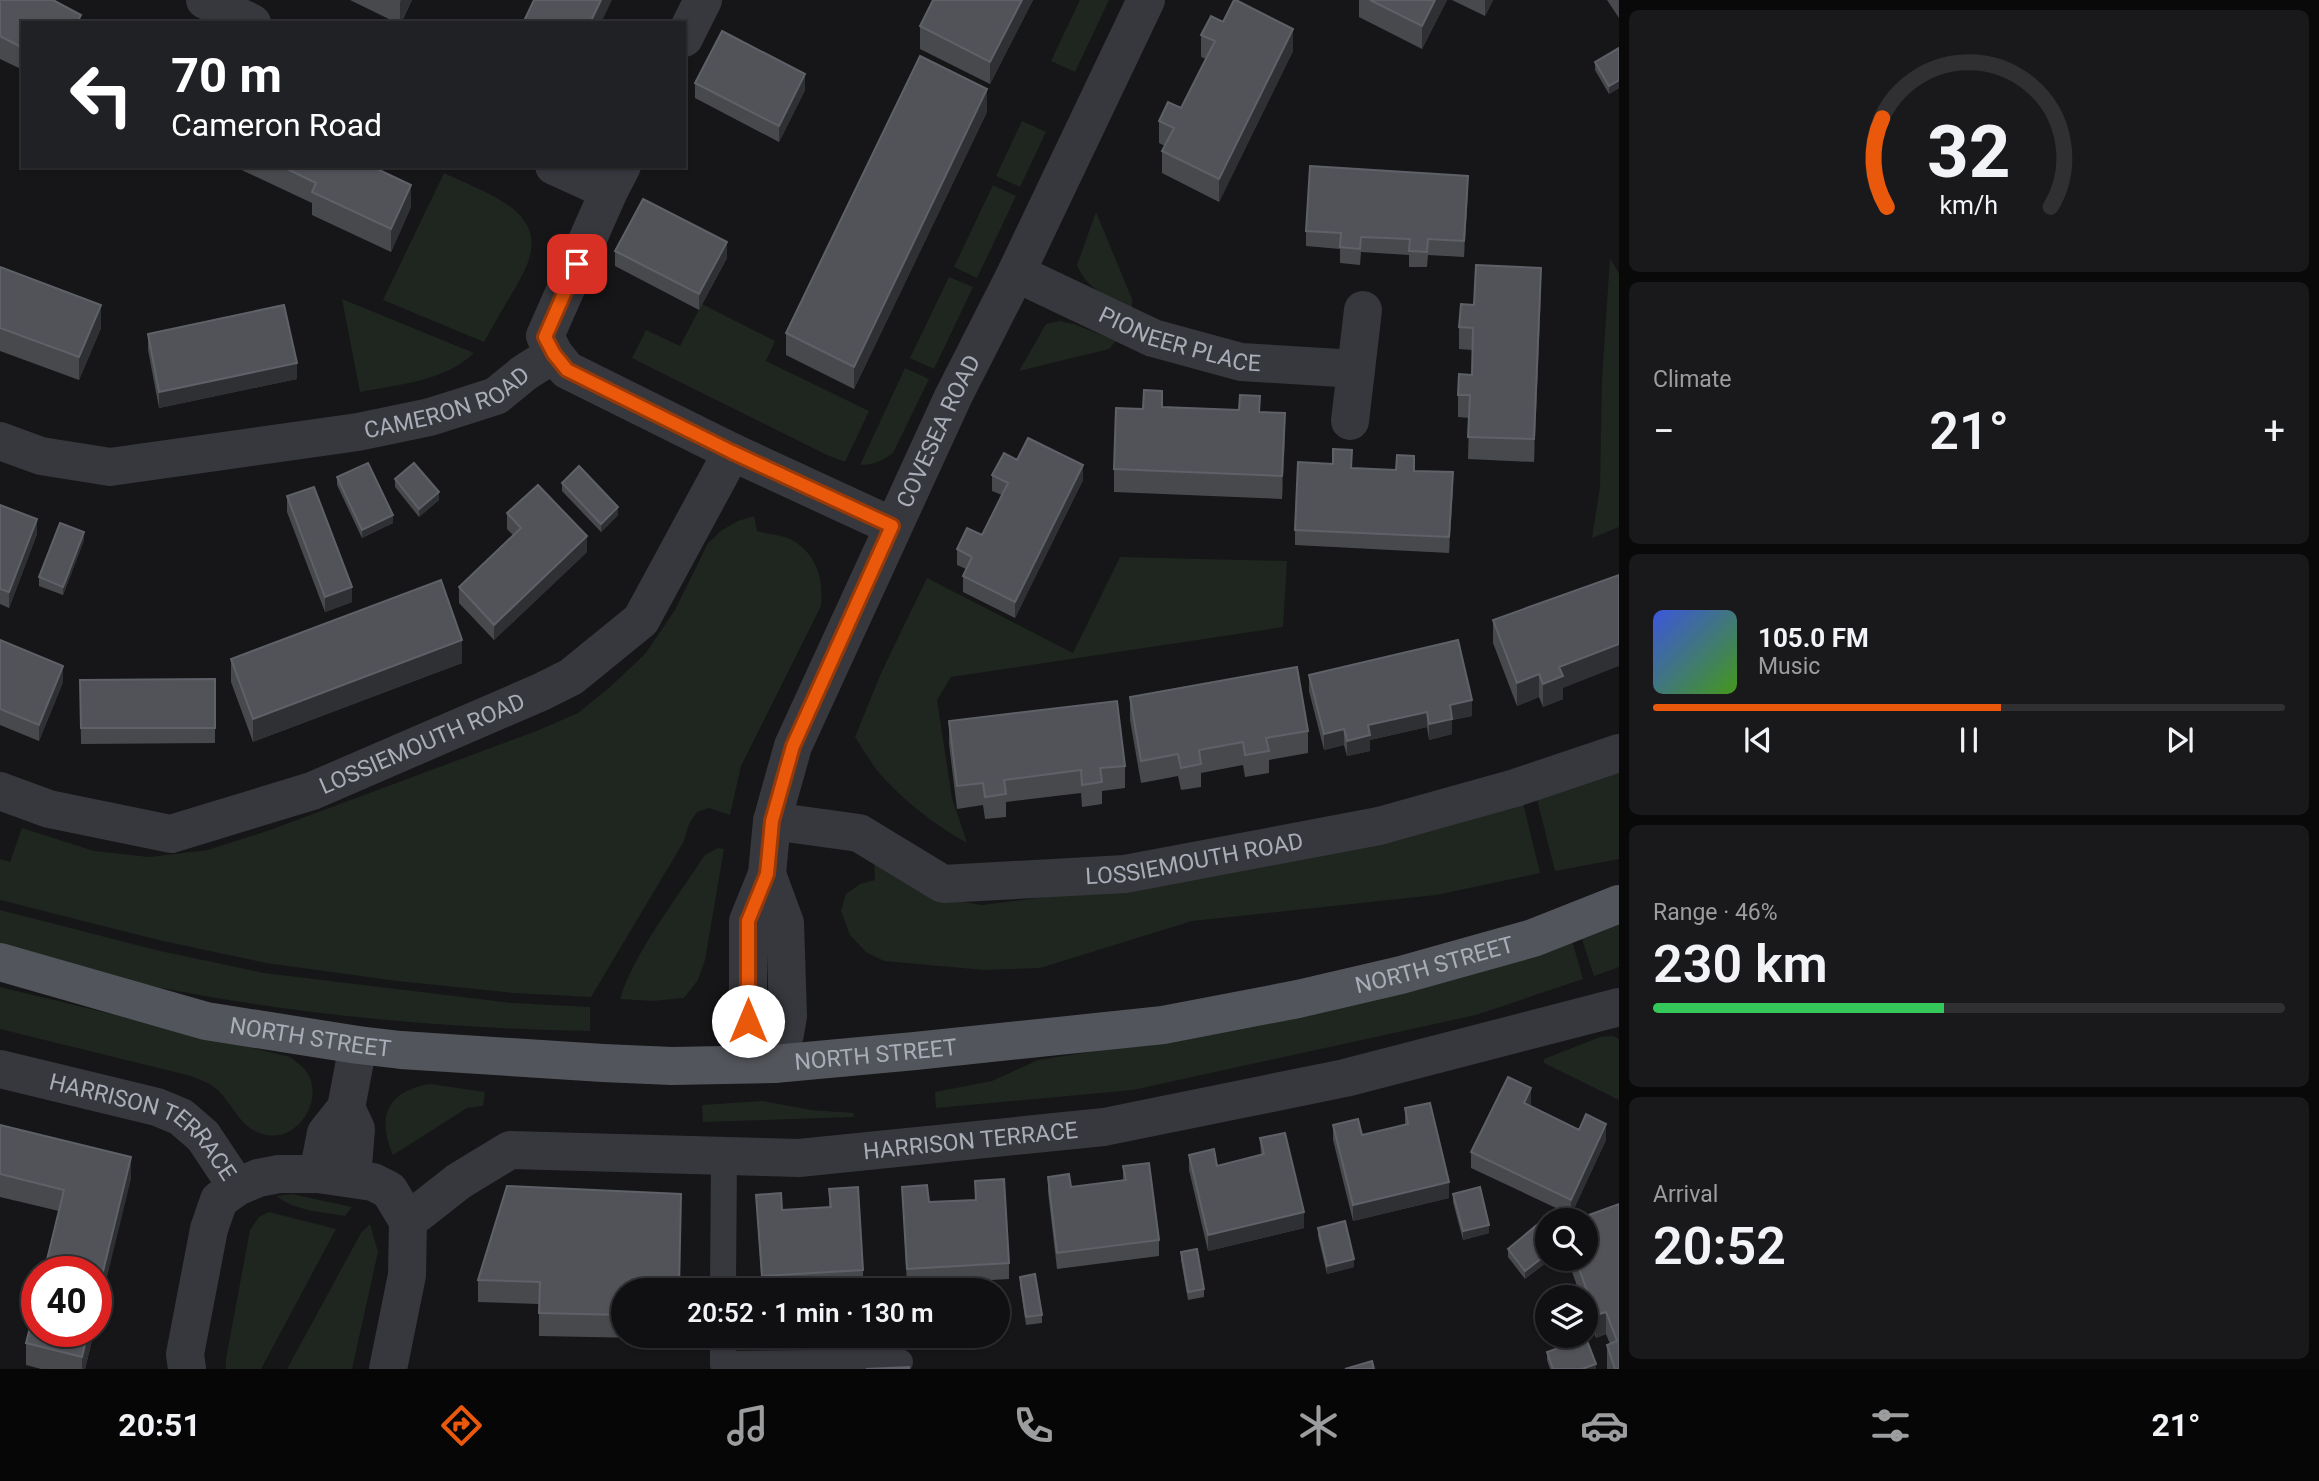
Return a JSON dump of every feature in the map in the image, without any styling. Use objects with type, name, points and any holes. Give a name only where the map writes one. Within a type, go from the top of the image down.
[{"type":"main road","name":"NORTH STREET","points":[[0,962],[206,1021],[358,1045],[401,1050],[672,1066],[774,1064],[1176,1022],[1298,999],[1401,975],[1533,938],[1619,904]]},
{"type":"street","points":[[205,0],[248,21]]},
{"type":"street","points":[[686,34],[703,0]]},
{"type":"street","name":"COVESEA ROAD","points":[[774,1064],[754,1036],[748,1021],[748,921],[767,874],[772,821],[793,746],[953,397],[1146,0]]},
{"type":"street","points":[[554,354],[545,337],[615,179],[563,168]]},
{"type":"street","name":"PIONEER PLACE","points":[[1016,272],[1153,338],[1241,362],[1356,369]]},
{"type":"street","points":[[1350,421],[1363,310]]},
{"type":"street","name":"CAMERON ROAD","points":[[0,441],[41,456],[110,467],[358,432],[430,417],[496,397],[524,373],[554,354],[567,370],[732,452],[892,526]]},
{"type":"street","name":"LOSSIEMOUTH ROAD","points":[[0,791],[49,809],[172,834],[312,790],[541,692],[571,677],[641,620],[732,452]]},
{"type":"street","name":"LOSSIEMOUTH ROAD","points":[[772,821],[859,834],[943,884],[1125,874],[1379,827],[1515,788],[1619,753]]},
{"type":"street","name":"HARRISON TERRACE","points":[[0,1069],[157,1107],[181,1117],[203,1136],[237,1187],[258,1178],[279,1174],[335,1176],[373,1181],[389,1190],[408,1222],[459,1181],[510,1150],[799,1158],[1104,1127],[1345,1078],[1619,1007]]},
{"type":"street","points":[[335,1176],[326,1133],[346,1108],[358,1045]]},
{"type":"street","points":[[187,1369],[185,1354],[209,1228],[219,1200],[237,1187]]},
{"type":"street","points":[[388,1369],[407,1275],[408,1222]]},
{"type":"lane","points":[[723,1278],[724,1156]]},
{"type":"lane","points":[[723,1348],[723,1364],[900,1362]]},
{"type":"shaded area","points":[[1080,0],[1109,0],[1075,72],[1051,61]]},
{"type":"shaded area","points":[[1022,121],[1046,132],[1020,187],[996,176]]},
{"type":"shaded area","points":[[444,173],[505,203],[522,218],[529,229],[531,250],[524,273],[484,342],[383,300]]},
{"type":"shaded area","points":[[993,185],[1016,196],[977,278],[954,267]]},
{"type":"shaded area","points":[[1096,212],[1132,299],[1132,308],[1093,287],[1077,265]]},
{"type":"shaded area","points":[[1610,258],[1619,274],[1619,527],[1592,538],[1600,487],[1602,379]]},
{"type":"shaded area","points":[[949,277],[973,287],[934,369],[910,358]]},
{"type":"shaded area","points":[[342,299],[474,353],[462,363],[435,376],[360,392]]},
{"type":"shaded area","points":[[702,304],[775,341],[766,361],[869,411],[845,462],[632,358],[646,330],[680,346]]},
{"type":"shaded area","points":[[1059,321],[1074,324],[1116,341],[1109,349],[1019,371],[1046,324]]},
{"type":"shaded area","points":[[905,368],[929,379],[893,453],[878,462],[860,465]]},
{"type":"shaded area","points":[[754,516],[757,531],[790,539],[812,559],[821,586],[821,606],[741,766],[730,815],[709,808],[697,812],[689,824],[684,841],[591,997],[514,993],[397,981],[266,963],[163,941],[0,900],[0,859],[10,862],[22,828],[94,851],[149,857],[208,850],[270,830],[578,713],[645,654],[675,610],[708,543],[722,530]]},
{"type":"shaded area","points":[[1120,557],[1287,561],[1283,627],[951,677],[937,700],[952,798],[967,843],[943,829],[890,784],[855,737],[882,671],[927,578],[1073,653]]},
{"type":"shaded area","points":[[1619,771],[1619,859],[1555,871],[1537,799]]},
{"type":"shaded area","points":[[1523,803],[1540,873],[1436,895],[1192,921],[1040,968],[984,970],[884,961],[866,952],[850,935],[841,911],[846,894],[860,884],[875,880],[874,863],[944,899],[982,905],[1126,887]]},
{"type":"shaded area","points":[[718,848],[724,849],[705,960],[698,980],[684,998],[653,1001],[620,999],[635,963],[658,925],[705,855]]},
{"type":"shaded area","points":[[0,910],[160,951],[264,973],[513,1003],[590,1007],[590,1031],[515,1029],[366,1018],[218,998],[144,984],[0,948]]},
{"type":"shaded area","points":[[1619,918],[1619,967],[1594,976],[1580,933]]},
{"type":"shaded area","points":[[1571,937],[1583,979],[1476,1015],[1133,1090],[936,1108],[935,1092],[992,1081],[1038,1060],[1128,1046]]},
{"type":"shaded area","points":[[0,987],[290,1057],[310,1077],[313,1091],[308,1111],[303,1120],[287,1132],[267,1135],[257,1132],[242,1121],[225,1098],[211,1085],[191,1076],[0,1029]]},
{"type":"shaded area","points":[[1613,1036],[1619,1039],[1619,1100],[1544,1063],[1544,1059],[1600,1037]]},
{"type":"shaded area","points":[[430,1084],[485,1092],[483,1106],[467,1108],[393,1155],[386,1128],[389,1107],[404,1093]]},
{"type":"shaded area","points":[[763,1101],[811,1110],[853,1113],[854,1117],[703,1122],[702,1105]]},
{"type":"shaded area","points":[[292,1194],[352,1207],[345,1216],[300,1208],[277,1196]]},
{"type":"shaded area","points":[[269,1212],[336,1229],[261,1369],[226,1369],[250,1230],[259,1217]]},
{"type":"shaded area","points":[[370,1224],[378,1252],[352,1369],[287,1369],[361,1233]]},
{"type":"building","points":[[0,0],[53,0],[81,15],[78,21],[21,21],[21,47],[0,36]]},
{"type":"building","points":[[534,0],[601,0],[591,21],[524,21]]},
{"type":"building","points":[[933,0],[1022,0],[990,62],[920,26]]},
{"type":"building","points":[[1234,0],[1293,29],[1219,179],[1162,151],[1174,128],[1159,121],[1168,102],[1181,108],[1215,41],[1201,35],[1211,16],[1223,22]]},
{"type":"building","points":[[1370,0],[1435,0],[1422,26]]},
{"type":"building","points":[[722,31],[805,74],[779,126],[695,83]]},
{"type":"building","points":[[1619,48],[1619,80],[1609,86],[1595,62]]},
{"type":"building","points":[[920,56],[987,89],[854,367],[786,333]]},
{"type":"building","points":[[1310,166],[1468,176],[1464,241],[1428,239],[1427,252],[1409,251],[1410,239],[1361,237],[1360,249],[1340,247],[1341,233],[1306,231]]},
{"type":"building","points":[[285,168],[375,168],[411,185],[391,229],[312,192],[316,183]]},
{"type":"building","points":[[643,199],[727,242],[699,294],[615,251]]},
{"type":"building","points":[[1476,265],[1541,268],[1534,439],[1468,437],[1470,395],[1458,395],[1459,374],[1472,375],[1473,328],[1459,327],[1461,304],[1474,305]]},
{"type":"building","points":[[0,267],[101,305],[79,357],[0,328]]},
{"type":"building","points":[[284,305],[297,363],[159,392],[148,334]]},
{"type":"building","points":[[1144,390],[1162,391],[1162,407],[1239,410],[1240,395],[1260,396],[1259,412],[1285,413],[1282,476],[1114,469],[1116,408],[1143,409]]},
{"type":"building","points":[[1028,438],[1083,465],[1015,602],[963,576],[972,557],[957,549],[967,528],[982,535],[1008,483],[992,475],[1004,453],[1017,460]]},
{"type":"building","points":[[1333,449],[1352,450],[1351,468],[1396,470],[1397,455],[1414,456],[1414,471],[1453,472],[1449,537],[1295,530],[1298,462],[1333,464]]},
{"type":"building","points":[[368,463],[393,515],[362,530],[337,477]]},
{"type":"building","points":[[414,463],[439,492],[419,509],[395,479]]},
{"type":"building","points":[[579,466],[618,507],[601,524],[562,483]]},
{"type":"building","points":[[538,485],[587,536],[494,625],[459,587],[521,528],[507,513]]},
{"type":"building","points":[[314,487],[352,587],[325,597],[287,496]]},
{"type":"building","points":[[0,505],[37,519],[9,592],[0,589]]},
{"type":"building","points":[[60,523],[84,532],[63,587],[39,577]]},
{"type":"building","points":[[1619,575],[1619,644],[1559,667],[1563,676],[1543,684],[1539,674],[1517,683],[1493,620]]},
{"type":"building","points":[[441,580],[462,640],[253,719],[231,659]]},
{"type":"building","points":[[0,640],[63,666],[39,725],[0,709]]},
{"type":"building","points":[[1458,640],[1472,700],[1450,705],[1452,719],[1429,724],[1427,712],[1368,725],[1370,735],[1347,741],[1344,729],[1324,734],[1309,675]]},
{"type":"building","points":[[1297,667],[1308,731],[1266,738],[1269,751],[1245,755],[1243,742],[1199,750],[1201,764],[1181,768],[1178,754],[1141,761],[1130,697]]},
{"type":"building","points":[[215,679],[215,728],[81,728],[80,680]]},
{"type":"building","points":[[1117,701],[1125,766],[1100,768],[1102,782],[1082,785],[1081,770],[1004,780],[1006,794],[985,797],[983,783],[957,786],[949,721]]},
{"type":"building","points":[[1508,1077],[1531,1088],[1524,1103],[1579,1130],[1586,1114],[1606,1124],[1571,1200],[1471,1152]]},
{"type":"building","points":[[1430,1103],[1449,1182],[1353,1205],[1333,1125],[1358,1119],[1362,1135],[1408,1124],[1405,1108]]},
{"type":"building","points":[[0,1125],[131,1157],[107,1256],[48,1256],[64,1190],[0,1174]]},
{"type":"building","points":[[1285,1133],[1304,1212],[1208,1235],[1189,1155],[1214,1149],[1217,1166],[1264,1154],[1260,1138]]},
{"type":"building","points":[[1149,1163],[1159,1240],[1057,1253],[1048,1177],[1069,1174],[1071,1187],[1126,1180],[1123,1166]]},
{"type":"building","points":[[1004,1179],[1009,1263],[907,1269],[902,1187],[927,1185],[929,1202],[976,1200],[975,1181]]},
{"type":"building","points":[[507,1186],[681,1194],[679,1278],[611,1278],[611,1315],[539,1313],[540,1282],[478,1280]]},
{"type":"building","points":[[858,1187],[863,1270],[762,1276],[756,1195],[781,1193],[782,1210],[831,1207],[829,1189]]},
{"type":"building","points":[[1480,1187],[1489,1225],[1463,1231],[1453,1194]]},
{"type":"building","points":[[1619,1204],[1619,1369],[1615,1369],[1607,1345],[1617,1341],[1606,1312],[1598,1314],[1598,1285],[1585,1285],[1580,1271],[1598,1271],[1598,1212]]},
{"type":"building","points":[[1345,1221],[1354,1259],[1327,1266],[1318,1228]]},
{"type":"building","points":[[1535,1226],[1535,1263],[1525,1271],[1508,1249]]},
{"type":"building","points":[[1197,1249],[1204,1289],[1188,1292],[1181,1252]]},
{"type":"building","points":[[1035,1274],[1042,1315],[1026,1317],[1020,1277]]},
{"type":"building","points":[[42,1347],[84,1347],[82,1357]]},
{"type":"building","points":[[1558,1348],[1590,1348],[1596,1364],[1582,1369],[1553,1369],[1547,1352]]},
{"type":"building","points":[[1372,1361],[1374,1369],[1345,1369]]},
{"type":"building","points":[[909,1367],[909,1369],[866,1369]]},
{"type":"route","points":[[577,264],[545,337],[567,370],[732,452],[892,526],[793,746],[772,821],[767,874],[748,921],[748,1021]]}]
